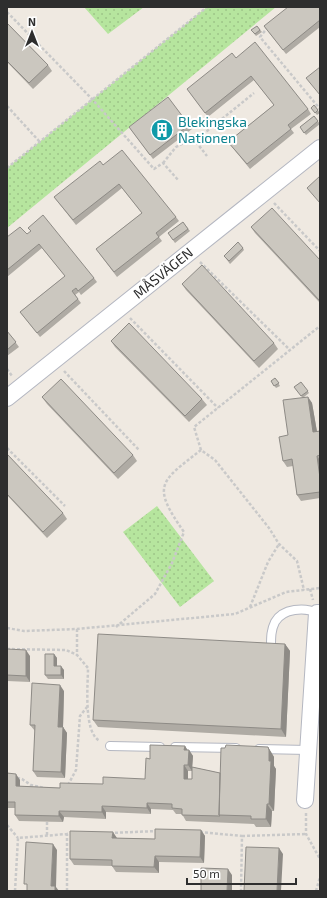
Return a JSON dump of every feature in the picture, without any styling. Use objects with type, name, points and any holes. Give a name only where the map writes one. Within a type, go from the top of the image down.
[{"type":"street","name":"MÅSVÄGEN","points":[[7,398],[320,148]]},
{"type":"street","points":[[305,800],[318,613]]},
{"type":"lane","points":[[271,646],[272,630],[276,620],[283,614],[295,610],[309,609],[318,613]]},
{"type":"lane","points":[[110,746],[308,750]]},
{"type":"path","points":[[7,168],[206,7]]},
{"type":"path","points":[[7,12],[92,99],[154,168],[163,163],[176,147],[207,131],[254,93]]},
{"type":"path","points":[[271,24],[260,37],[320,109]]},
{"type":"path","points":[[7,106],[39,141]]},
{"type":"path","points":[[193,138],[207,156]]},
{"type":"path","points":[[163,163],[179,181]]},
{"type":"path","points":[[264,193],[320,251]]},
{"type":"path","points":[[190,252],[290,350]]},
{"type":"path","points":[[120,308],[218,408]]},
{"type":"path","points":[[304,590],[297,561],[279,544],[269,528],[215,460],[201,450],[194,427],[320,326]]},
{"type":"path","points":[[54,361],[139,450]]},
{"type":"path","points":[[7,448],[66,506]]},
{"type":"path","points":[[116,627],[155,594],[172,563],[184,532],[168,510],[164,498],[164,485],[170,474],[201,450]]},
{"type":"path","points":[[250,607],[268,562],[279,544]]},
{"type":"path","points":[[7,628],[24,630],[116,627],[235,614],[286,592],[320,588]]},
{"type":"path","points":[[77,629],[78,655]]},
{"type":"path","points":[[7,650],[66,650],[78,655],[88,668],[88,707],[90,726],[97,740],[110,746]]},
{"type":"path","points":[[61,787],[68,786],[76,770],[80,716],[88,707]]},
{"type":"path","points":[[15,778],[22,779],[31,785],[48,788]]},
{"type":"path","points":[[305,800],[306,834],[320,859]]},
{"type":"path","points":[[46,836],[47,822]]},
{"type":"path","points":[[7,825],[18,838],[15,891]]},
{"type":"path","points":[[107,832],[160,831]]},
{"type":"path","points":[[18,838],[80,832]]},
{"type":"path","points":[[199,832],[242,836],[306,834]]},
{"type":"path","points":[[67,834],[67,891]]},
{"type":"path","points":[[241,891],[242,836]]},
{"type":"path","points":[[316,891],[320,878]]},
{"type":"green space","points":[[84,7],[144,7],[108,34]]},
{"type":"green space","points":[[207,7],[276,7],[7,228],[7,168]]},
{"type":"green space","points":[[157,506],[214,581],[180,607],[123,532]]},
{"type":"building","points":[[288,7],[320,7],[320,20],[283,50],[264,26]]},
{"type":"building","points":[[7,23],[48,65],[29,83],[7,61]]},
{"type":"building","points":[[257,26],[260,30],[255,34],[251,30]]},
{"type":"building","points":[[255,42],[308,109],[288,125],[291,129],[247,164],[228,142],[274,105],[251,76],[205,113],[187,89],[232,53],[236,58]]},
{"type":"building","points":[[320,67],[320,95],[306,78]]},
{"type":"building","name":"Blekingska Nationen","points":[[168,97],[189,125],[150,155],[129,127]]},
{"type":"building","points":[[314,105],[318,110],[315,113],[311,108]]},
{"type":"building","points":[[314,116],[318,121],[304,133],[300,127]]},
{"type":"building","points":[[122,150],[176,217],[156,233],[159,237],[114,272],[96,249],[142,213],[119,184],[73,220],[54,197],[100,161],[103,165]]},
{"type":"building","points":[[320,176],[320,203],[307,188]]},
{"type":"building","points":[[272,208],[320,260],[320,301],[251,227]]},
{"type":"building","points":[[43,215],[94,278],[78,291],[76,288],[72,291],[78,299],[37,333],[20,312],[65,276],[39,244],[7,270],[7,237],[20,227],[27,234],[31,231],[28,228]]},
{"type":"building","points":[[183,222],[188,229],[173,240],[168,233]]},
{"type":"building","points":[[238,242],[243,248],[229,261],[224,256]]},
{"type":"building","points":[[202,265],[274,343],[254,361],[182,284]]},
{"type":"building","points":[[129,323],[202,399],[185,416],[111,341]]},
{"type":"building","points":[[7,331],[16,342],[7,350]]},
{"type":"building","points":[[275,378],[279,383],[274,386],[271,381]]},
{"type":"building","points":[[61,379],[133,455],[114,473],[42,397]]},
{"type":"building","points":[[301,382],[308,391],[301,396],[294,387]]},
{"type":"building","points":[[308,397],[313,432],[320,431],[320,455],[317,456],[320,492],[297,495],[292,459],[283,461],[279,437],[288,435],[283,400]]},
{"type":"building","points":[[7,454],[63,513],[43,532],[7,494]]},
{"type":"building","points":[[98,634],[285,644],[281,729],[93,720]]},
{"type":"building","points":[[7,649],[26,650],[26,676],[7,675]]},
{"type":"building","points":[[45,654],[54,654],[54,666],[61,666],[61,675],[45,675]]},
{"type":"building","points":[[32,683],[60,685],[58,727],[63,727],[61,772],[33,771],[35,725],[30,725]]},
{"type":"building","points":[[150,745],[185,746],[184,750],[189,750],[188,765],[184,765],[184,779],[192,779],[192,767],[220,773],[220,816],[182,815],[182,809],[172,808],[172,804],[147,803],[147,808],[102,806],[102,812],[59,811],[59,816],[15,815],[15,802],[7,802],[7,773],[16,774],[16,786],[60,788],[60,783],[103,784],[103,777],[145,779],[146,758],[150,759]]},
{"type":"building","points":[[226,745],[268,747],[269,761],[271,761],[269,804],[267,804],[266,819],[251,819],[251,816],[219,815],[221,748],[225,748]]},
{"type":"building","points":[[155,829],[201,830],[200,857],[155,856],[154,867],[112,866],[112,860],[70,859],[70,831],[113,832],[112,838],[155,839]]},
{"type":"building","points":[[26,842],[53,844],[51,886],[55,886],[55,891],[27,891],[27,884],[24,884]]},
{"type":"building","points":[[246,847],[279,848],[277,891],[244,891]]},
{"type":"building","points":[[201,868],[228,869],[227,891],[201,891]]},
{"type":"place","name":"Blekingska Nationen","points":[[162,130]]}]
